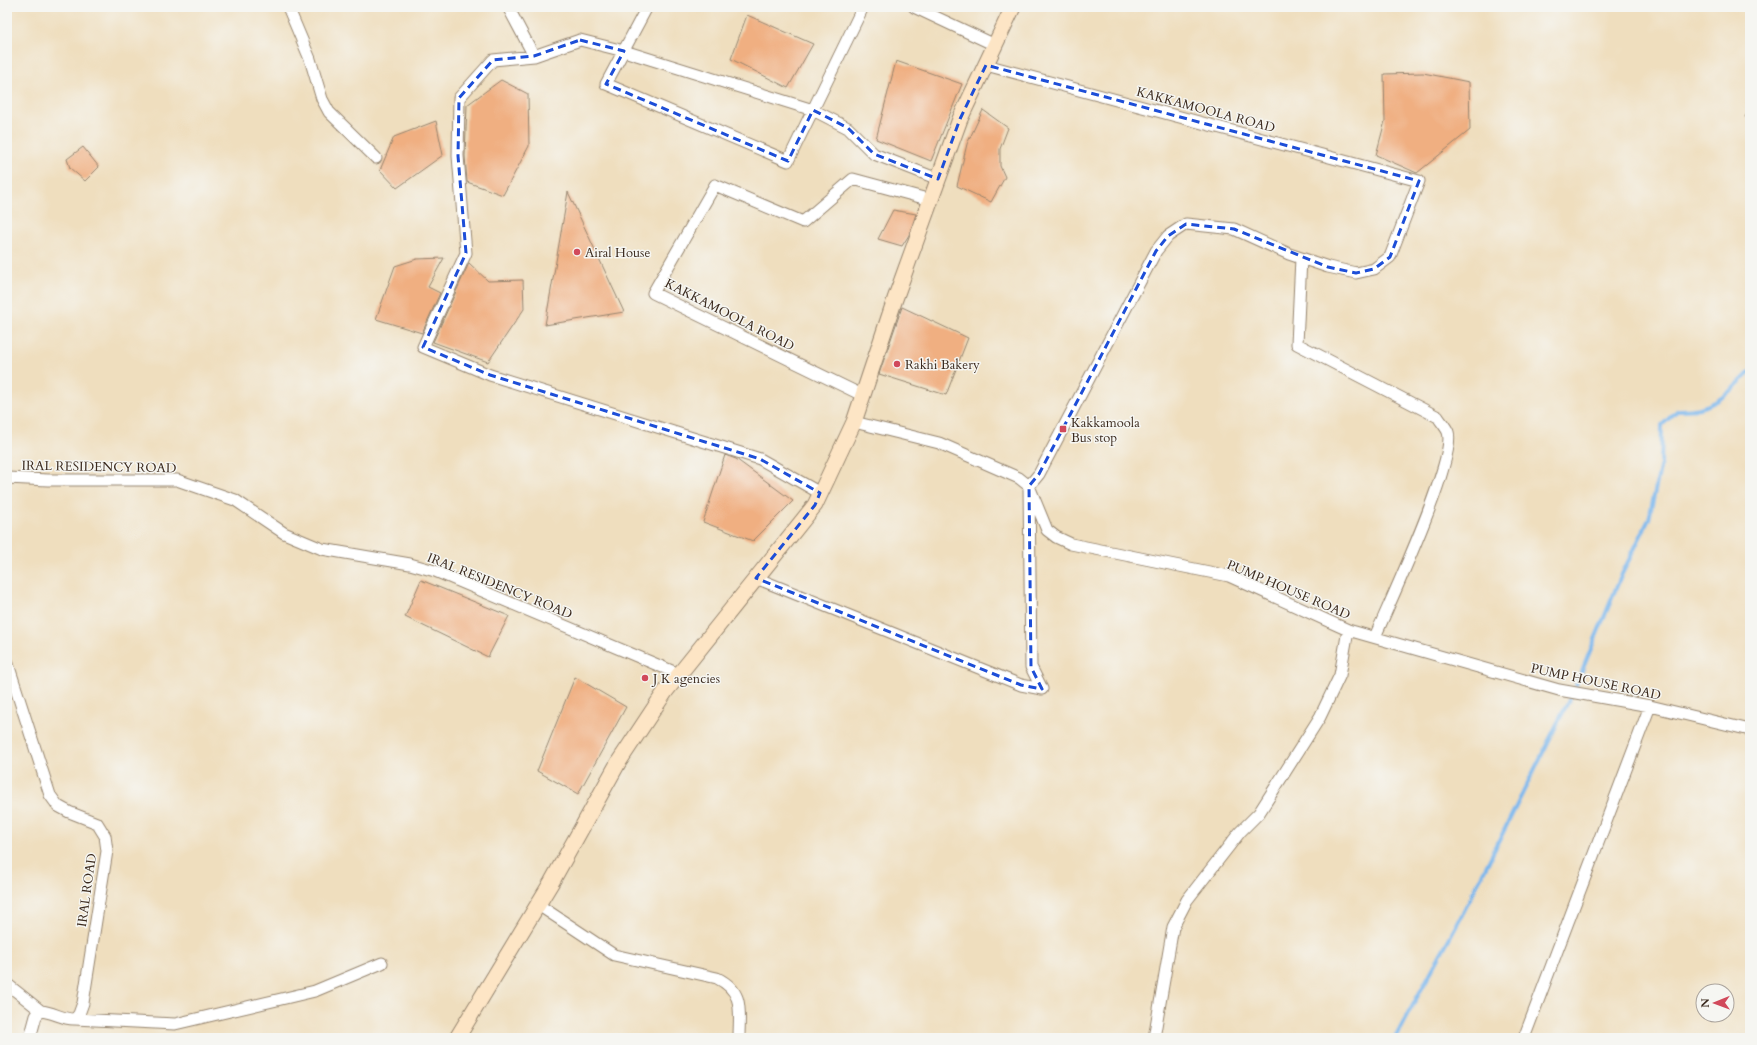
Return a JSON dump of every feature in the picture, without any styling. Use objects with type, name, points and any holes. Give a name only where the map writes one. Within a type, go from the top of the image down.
[{"type":"main road","points":[[457,1038],[538,904],[618,763],[665,692],[815,505],[854,422],[895,299],[960,119],[1013,7]]},
{"type":"street","points":[[288,7],[310,59],[322,99],[329,112],[376,158]]},
{"type":"street","points":[[508,7],[534,56]]},
{"type":"street","points":[[648,7],[606,84],[788,161],[862,7]]},
{"type":"street","points":[[914,7],[995,46]]},
{"type":"street","points":[[820,493],[760,458],[490,375],[423,347],[466,253],[458,156],[459,98],[493,60],[534,56],[580,40],[624,51],[813,110],[848,128],[874,154],[938,180]]},
{"type":"street","name":"KAKKAMOOLA ROAD","points":[[986,65],[1419,180],[1390,257],[1374,269],[1356,273],[1328,267],[1301,258]]},
{"type":"street","name":"KAKKAMOOLA ROAD","points":[[862,395],[654,293],[715,184],[803,222],[853,179],[931,200]]},
{"type":"street","points":[[756,578],[1021,685],[1042,689],[1031,667],[1029,486],[1040,474],[1156,251],[1168,236],[1186,224],[1234,229],[1301,258],[1297,344],[1438,417],[1449,433],[1447,453],[1434,499],[1375,637]]},
{"type":"street","points":[[854,422],[939,444],[1019,478],[1029,486]]},
{"type":"street","name":"IRAL RESIDENCY ROAD","points":[[7,478],[48,480],[177,480],[235,500],[284,533],[322,549],[410,564],[434,571],[679,674]]},
{"type":"street","name":"PUMP HOUSE ROAD","points":[[1029,486],[1047,530],[1056,537],[1071,544],[1229,576],[1348,630],[1559,690],[1650,706],[1749,726]]},
{"type":"street","points":[[1154,1038],[1173,927],[1187,900],[1240,832],[1259,813],[1320,717],[1340,675],[1348,630]]},
{"type":"street","name":"IRAL ROAD","points":[[7,661],[50,795],[58,806],[97,823],[105,836],[107,851],[83,1003],[79,1014],[75,1019]]},
{"type":"street","points":[[1524,1038],[1650,706]]},
{"type":"street","points":[[538,904],[614,955],[717,978],[727,983],[736,993],[739,1007],[739,1038]]},
{"type":"street","points":[[7,984],[41,1011],[51,1012],[67,1020],[75,1019],[175,1024],[315,991],[382,964]]},
{"type":"street","points":[[30,1038],[36,1016],[41,1011]]},
{"type":"path","points":[[1745,116],[1750,118]]},
{"type":"highlighted area","points":[[580,40],[624,51],[606,84],[788,161],[813,110],[848,128],[874,154],[938,179],[960,119],[986,65],[1419,181],[1390,257],[1374,269],[1356,273],[1328,267],[1234,229],[1186,224],[1168,236],[1156,251],[1039,474],[1029,486],[1031,667],[1042,689],[1021,685],[756,578],[815,505],[820,493],[760,459],[490,375],[423,347],[466,253],[458,156],[459,98],[493,60],[534,56]]},
{"type":"building","points":[[747,15],[813,44],[788,88],[731,59]]},
{"type":"building","points":[[896,61],[962,84],[931,161],[876,139]]},
{"type":"building","points":[[1423,73],[1469,82],[1470,130],[1417,173],[1376,155],[1385,121],[1384,74]]},
{"type":"building","points":[[501,80],[528,94],[529,146],[503,195],[467,182],[465,156],[467,105]]},
{"type":"building","points":[[983,110],[1008,128],[1000,149],[1000,166],[1005,177],[991,202],[957,186],[967,144]]},
{"type":"building","points":[[436,121],[443,155],[397,188],[380,170],[394,137]]},
{"type":"building","points":[[83,147],[99,167],[85,181],[70,168],[67,159]]},
{"type":"building","name":"Airal House","points":[[568,192],[624,312],[545,325]]},
{"type":"building","points":[[893,210],[916,214],[909,235],[902,246],[878,239]]},
{"type":"building","points":[[444,258],[428,287],[440,293],[422,333],[376,319],[395,266],[417,259]]},
{"type":"building","points":[[469,263],[488,281],[523,280],[524,309],[488,362],[433,342]]},
{"type":"building","points":[[902,307],[968,338],[946,395],[879,374]]},
{"type":"building","points":[[725,455],[736,459],[793,501],[753,541],[703,522]]},
{"type":"building","points":[[421,580],[509,616],[488,657],[405,617]]},
{"type":"building","points":[[575,677],[626,707],[578,794],[537,771]]},
{"type":"waterway","points":[[1576,685],[1622,574],[1649,519],[1661,463],[1662,425],[1678,410],[1701,408],[1718,400],[1734,388],[1750,372]]},
{"type":"waterway","points":[[1395,1038],[1464,911],[1570,698]]},
{"type":"place","name":"Airal House","points":[[577,252]]},
{"type":"place","name":"Rakhi Bakery","points":[[897,364]]},
{"type":"place","name":"Kakkamoola Bus stop","points":[[1063,429]]},
{"type":"place","name":"J K agencies","points":[[645,678]]}]
